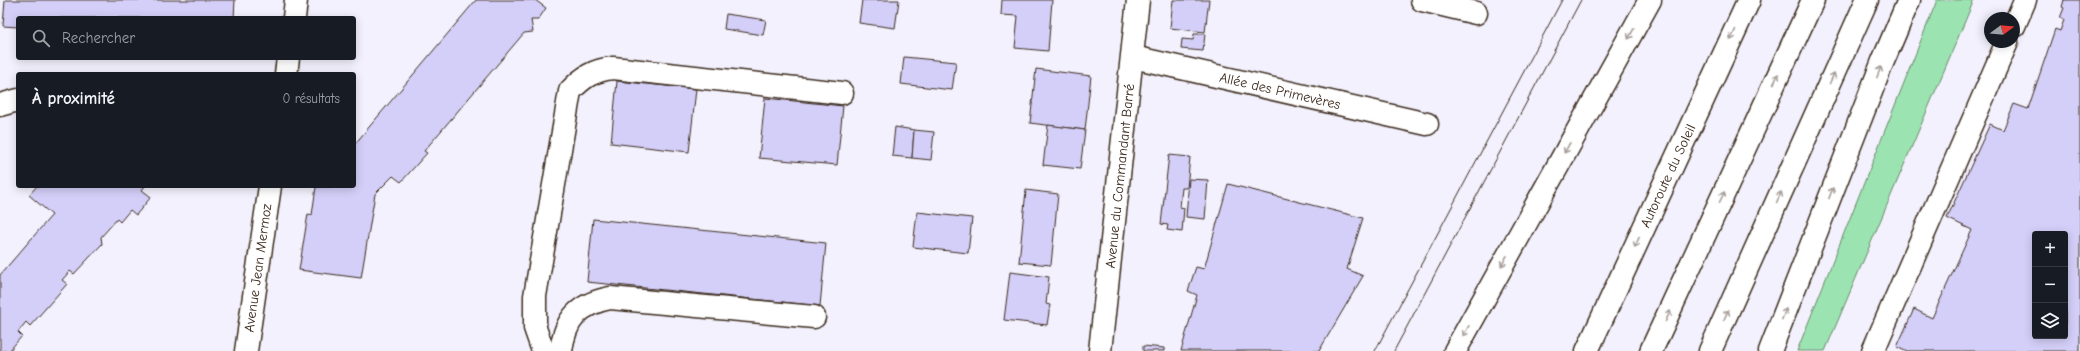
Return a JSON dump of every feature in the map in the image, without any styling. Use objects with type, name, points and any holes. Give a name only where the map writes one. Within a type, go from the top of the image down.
[{"type":"main road","points":[[294,16],[296,0]]},
{"type":"main road","name":"Avenue du Commandant Barré","points":[[1100,351],[1138,0]]},
{"type":"main road","points":[[1422,0],[1476,13]]},
{"type":"main road","points":[[1455,351],[1650,0]]},
{"type":"main road","name":"Autoroute du Soleil","points":[[1587,351],[1749,0]]},
{"type":"main road","points":[[1652,351],[1813,0]]},
{"type":"main road","points":[[1710,351],[1868,0]]},
{"type":"main road","points":[[1770,351],[1883,61],[1909,0]]},
{"type":"main road","points":[[2020,12],[2025,0]]},
{"type":"main road","points":[[1873,351],[2004,48]]},
{"type":"main road","name":"Allée des Primevères","points":[[1133,57],[1427,124]]},
{"type":"main road","points":[[286,72],[288,60]]},
{"type":"main road","points":[[543,351],[535,328],[535,296],[570,91],[582,78],[598,70],[613,68],[842,93]]},
{"type":"main road","points":[[0,105],[16,101]]},
{"type":"main road","name":"Avenue Jean Mermoz","points":[[246,351],[270,188]]},
{"type":"main road","points":[[561,351],[567,326],[578,312],[592,302],[610,298],[814,318]]},
{"type":"green space","points":[[1937,0],[1974,0],[1825,351],[1797,351]]},
{"type":"building","points":[[5,0],[235,0],[234,16],[16,16],[16,27],[3,26]]},
{"type":"building","points":[[476,0],[535,0],[546,8],[538,20],[531,20],[533,32],[524,33],[424,151],[427,153],[401,182],[393,176],[375,194],[361,278],[299,270],[308,214],[312,215],[316,188],[356,188],[356,143]]},
{"type":"building","points":[[862,0],[899,0],[895,28],[859,23]]},
{"type":"building","points":[[1002,0],[1052,0],[1048,51],[1015,48],[1018,16],[1001,15]]},
{"type":"building","points":[[1173,0],[1209,0],[1205,32],[1170,28]]},
{"type":"building","points":[[2064,0],[2080,0],[2080,351],[1905,351],[1897,347],[1914,309],[1932,318],[1972,230],[1947,218],[1990,124],[2003,130],[2014,104],[2028,109],[2055,29],[2060,31],[2064,20],[2060,18],[2064,8],[2062,7]]},
{"type":"building","points":[[726,14],[766,20],[763,35],[724,29]]},
{"type":"building","points":[[1194,34],[1205,34],[1203,51],[1181,49],[1182,39],[1193,40]]},
{"type":"building","points":[[904,57],[956,62],[952,90],[901,84]]},
{"type":"building","points":[[1036,69],[1091,76],[1085,130],[1030,123]]},
{"type":"building","points":[[617,81],[696,89],[689,152],[611,143]]},
{"type":"building","points":[[765,98],[843,106],[837,165],[759,158]]},
{"type":"building","points":[[1048,125],[1085,130],[1080,169],[1043,165]]},
{"type":"building","points":[[895,127],[914,130],[912,158],[892,156]]},
{"type":"building","points":[[914,130],[934,132],[931,160],[912,158]]},
{"type":"building","points":[[1169,155],[1190,157],[1187,188],[1182,188],[1180,207],[1184,208],[1182,232],[1167,230],[1168,225],[1161,224]]},
{"type":"building","points":[[1189,179],[1208,180],[1205,219],[1186,217]]},
{"type":"building","points":[[1228,184],[1363,218],[1347,269],[1363,276],[1319,351],[1181,351],[1197,295],[1188,291],[1196,267],[1204,269]]},
{"type":"building","points":[[35,188],[144,188],[142,190],[151,197],[136,215],[130,210],[120,222],[117,219],[101,237],[102,244],[74,274],[70,271],[62,280],[67,284],[30,326],[26,322],[18,332],[22,336],[9,351],[0,351],[0,275],[52,215],[29,195]]},
{"type":"building","points":[[1026,190],[1058,194],[1051,265],[1019,262]]},
{"type":"building","points":[[917,212],[972,218],[968,253],[913,247]]},
{"type":"building","points":[[593,219],[826,243],[820,306],[587,282]]},
{"type":"building","points":[[1010,272],[1049,277],[1046,304],[1050,305],[1047,325],[1004,320]]},
{"type":"building","points":[[1143,346],[1164,348],[1164,351],[1143,351]]},
{"type":"tram line","points":[[1375,351],[1562,0]]},
{"type":"tram line","points":[[1394,351],[1581,0]]}]
